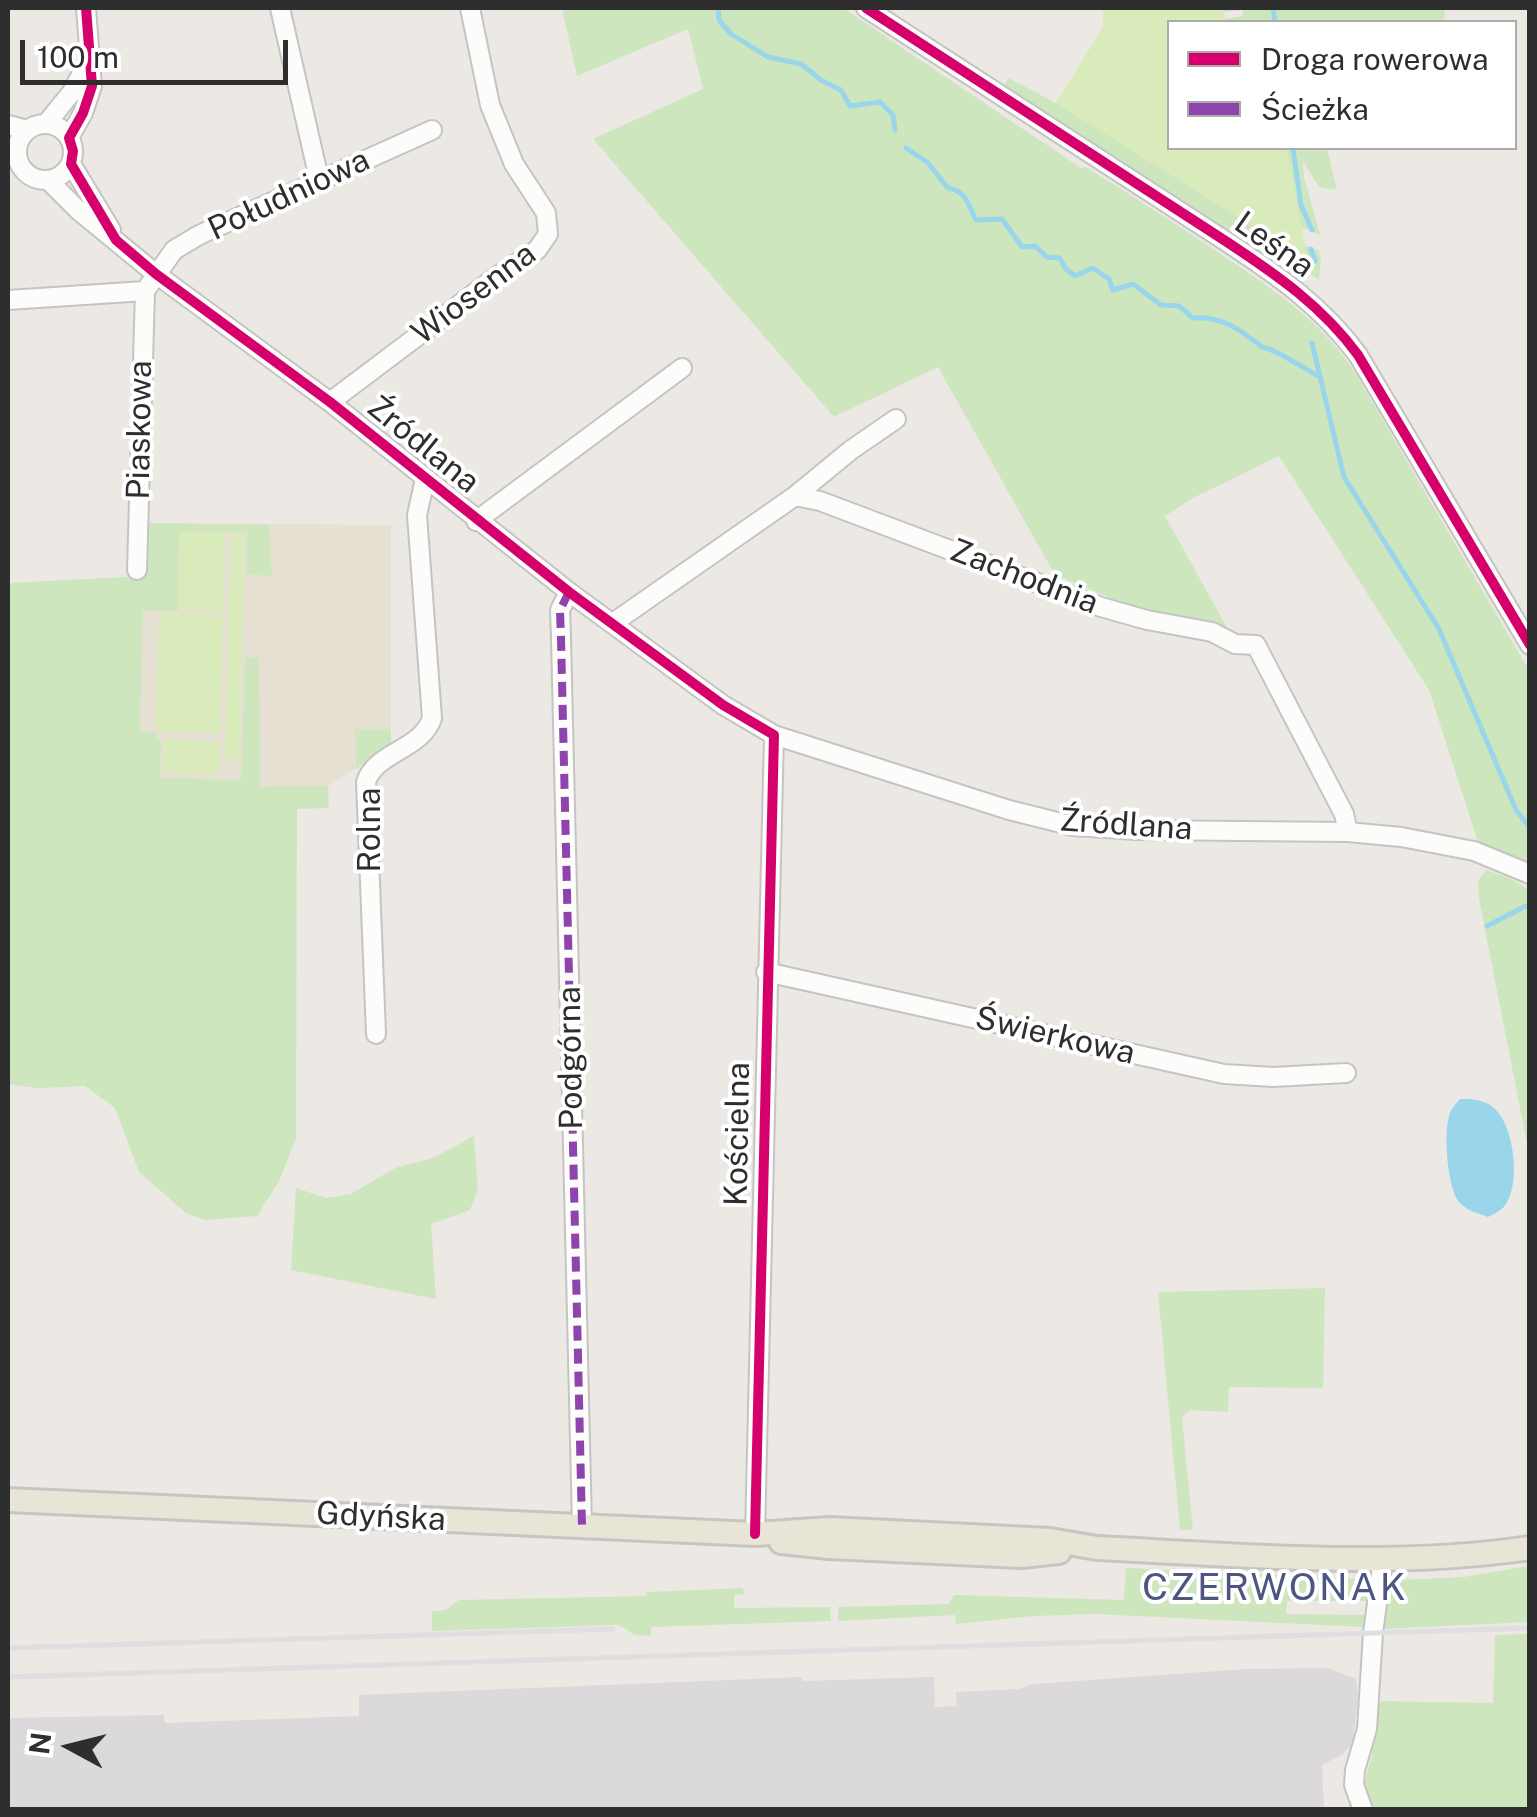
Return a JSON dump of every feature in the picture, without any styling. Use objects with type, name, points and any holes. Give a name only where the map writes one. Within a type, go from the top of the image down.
[{"type":"main road","name":"Gdyńska","points":[[8,1500],[756,1534],[848,1530],[1050,1540],[1097,1548],[1384,1560],[1530,1548]]},
{"type":"street","points":[[69,138],[92,86],[86,8]]},
{"type":"street","points":[[280,8],[319,179]]},
{"type":"street","name":"Wiosenna","points":[[330,402],[543,244],[548,234],[546,213],[514,164],[490,105],[470,8]]},
{"type":"street","name":"Leśna","points":[[866,8],[1242,252],[1327,315],[1358,354],[1530,645]]},
{"type":"street","points":[[8,124],[27,130],[46,124],[72,92],[88,62]]},
{"type":"street","points":[[27,130],[13,159],[30,177],[49,180],[62,175],[71,164],[73,151],[60,128],[46,124]]},
{"type":"street","name":"Południowa","points":[[156,274],[174,250],[199,235],[432,130]]},
{"type":"street","name":"Źródlana","points":[[71,164],[116,240]]},
{"type":"street","name":"Źródlana","points":[[49,180],[78,210],[156,274],[330,402],[569,592],[724,705],[774,735],[1008,810],[1073,826],[1348,832],[1454,845],[1530,874]]},
{"type":"street","points":[[8,300],[144,290],[156,274]]},
{"type":"street","name":"Piaskowa","points":[[137,570],[144,290]]},
{"type":"street","points":[[476,520],[682,368]]},
{"type":"street","points":[[613,623],[795,496],[850,450],[896,419]]},
{"type":"street","name":"Rolna","points":[[376,1034],[366,782],[372,770],[420,739],[432,718],[417,515],[425,480]]},
{"type":"street","name":"Zachodnia","points":[[795,496],[838,508],[1101,607],[1212,632],[1235,644],[1256,644],[1344,814],[1348,832]]},
{"type":"street","name":"Podgórna","points":[[569,592],[560,610],[560,638],[582,1526]]},
{"type":"street","name":"Kościelna","points":[[756,1534],[774,735]]},
{"type":"street","name":"Świerkowa","points":[[766,972],[1224,1074],[1346,1074]]},
{"type":"street","points":[[1363,1810],[1354,1785],[1355,1770],[1367,1729],[1373,1633],[1384,1560]]},
{"type":"shaded area","points":[[146,523],[391,525],[391,746],[328,786],[138,790]]},
{"type":"shaded area","points":[[1328,1668],[1356,1679],[1358,1695],[1353,1742],[1343,1754],[1322,1765],[1324,1809],[8,1809],[8,1718],[164,1715],[165,1723],[359,1716],[359,1695],[802,1677],[803,1681],[934,1677],[935,1707],[957,1706],[956,1692],[1018,1689],[1033,1684],[1247,1669]]},
{"type":"green space","points":[[562,8],[843,8],[1081,168],[1086,167],[1205,244],[1311,321],[1354,371],[1529,670],[1529,865],[1478,842],[1429,690],[1279,456],[1165,516],[1234,640],[1208,623],[1130,606],[1055,575],[938,367],[834,417],[593,139],[703,89],[688,29],[577,76]]},
{"type":"green space","points":[[1103,8],[1156,154],[1293,242],[1318,250],[1319,280],[1284,254],[1231,226],[1228,230],[1003,89],[1008,78],[1056,103],[1103,28]]},
{"type":"green space","points":[[1103,8],[1224,8],[1226,20],[1167,20],[1167,150],[1287,150],[1308,261],[1056,103],[1103,28]]},
{"type":"green space","points":[[1224,8],[1445,8],[1444,20],[1225,20],[1243,16],[1242,10],[1224,12]]},
{"type":"green space","points":[[1242,150],[1327,150],[1337,190],[1319,187],[1303,161],[1320,235],[1295,224]]},
{"type":"green space","points":[[146,523],[269,525],[272,576],[246,574],[247,532],[179,531],[178,611],[143,611],[140,731],[156,732],[156,740],[161,740],[160,778],[241,780],[245,657],[259,657],[260,787],[328,786],[329,808],[297,809],[296,1139],[279,1181],[257,1216],[205,1220],[186,1213],[139,1172],[115,1108],[85,1086],[38,1088],[8,1084],[8,583],[144,576]]},
{"type":"green space","points":[[179,531],[225,532],[224,612],[178,611]]},
{"type":"green space","points":[[231,532],[245,532],[239,761],[225,761]]},
{"type":"green space","points":[[159,614],[223,615],[220,733],[156,731]]},
{"type":"green space","points":[[355,729],[391,729],[391,746],[356,769]]},
{"type":"green space","points":[[164,740],[220,742],[219,774],[163,773]]},
{"type":"green space","points":[[1486,870],[1529,890],[1529,1154],[1479,899],[1478,881]]},
{"type":"green space","points":[[474,1136],[478,1189],[470,1210],[431,1224],[436,1299],[291,1270],[296,1188],[326,1198],[351,1194],[395,1168],[433,1158]]},
{"type":"green space","points":[[1325,1288],[1323,1388],[1229,1387],[1228,1412],[1190,1410],[1182,1418],[1193,1530],[1180,1530],[1158,1292]]},
{"type":"green space","points":[[1529,1566],[1529,1622],[1381,1629],[1389,1590],[1399,1580],[1464,1577]]},
{"type":"green space","points":[[1126,1568],[1360,1579],[1370,1586],[1368,1601],[1287,1601],[1286,1614],[1366,1615],[1364,1627],[1095,1614],[956,1624],[955,1615],[838,1621],[838,1607],[948,1604],[954,1595],[1124,1600]]},
{"type":"green space","points":[[742,1588],[745,1594],[734,1595],[734,1608],[830,1607],[831,1621],[651,1627],[651,1636],[635,1635],[619,1625],[432,1631],[432,1611],[445,1610],[459,1600],[646,1596],[647,1592]]},
{"type":"green space","points":[[1529,1634],[1529,1809],[1370,1809],[1364,1783],[1372,1756],[1376,1701],[1493,1703],[1495,1635]]},
{"type":"water","points":[[1460,1099],[1492,1107],[1502,1118],[1511,1141],[1511,1193],[1503,1207],[1488,1217],[1462,1205],[1452,1185],[1447,1159],[1448,1121]]},
{"type":"waterway","points":[[718,8],[719,20],[731,34],[768,57],[801,64],[841,90],[850,106],[880,102],[893,115],[895,130]]},
{"type":"waterway","points":[[1273,8],[1275,20]]},
{"type":"waterway","points":[[906,148],[927,162],[948,188],[963,195],[976,220],[1002,219],[1022,247],[1035,246],[1047,257],[1060,258],[1075,276],[1093,268],[1109,279],[1113,290],[1133,284],[1161,305],[1179,306],[1193,318],[1230,325],[1318,376]]},
{"type":"waterway","points":[[1293,150],[1301,205],[1312,230]]},
{"type":"waterway","points":[[1311,249],[1315,261]]},
{"type":"waterway","points":[[1312,343],[1344,477],[1439,629],[1516,810],[1530,828]]},
{"type":"waterway","points":[[1487,926],[1530,904]]},
{"type":"railway","points":[[8,1677],[1530,1628]]},
{"type":"railway","points":[[8,1648],[613,1629]]},
{"type":"marked path","points":[[569,592],[560,610],[582,1526]]},
{"type":"cycle path","points":[[86,8],[92,86],[69,138],[71,164],[116,240],[330,402],[569,592],[723,705],[774,735],[755,1534]]},
{"type":"cycle path","points":[[866,8],[1246,254],[1314,306],[1358,355],[1530,645]]},
{"type":"district","name":"CZERWONAK","points":[[1275,1588]]}]
